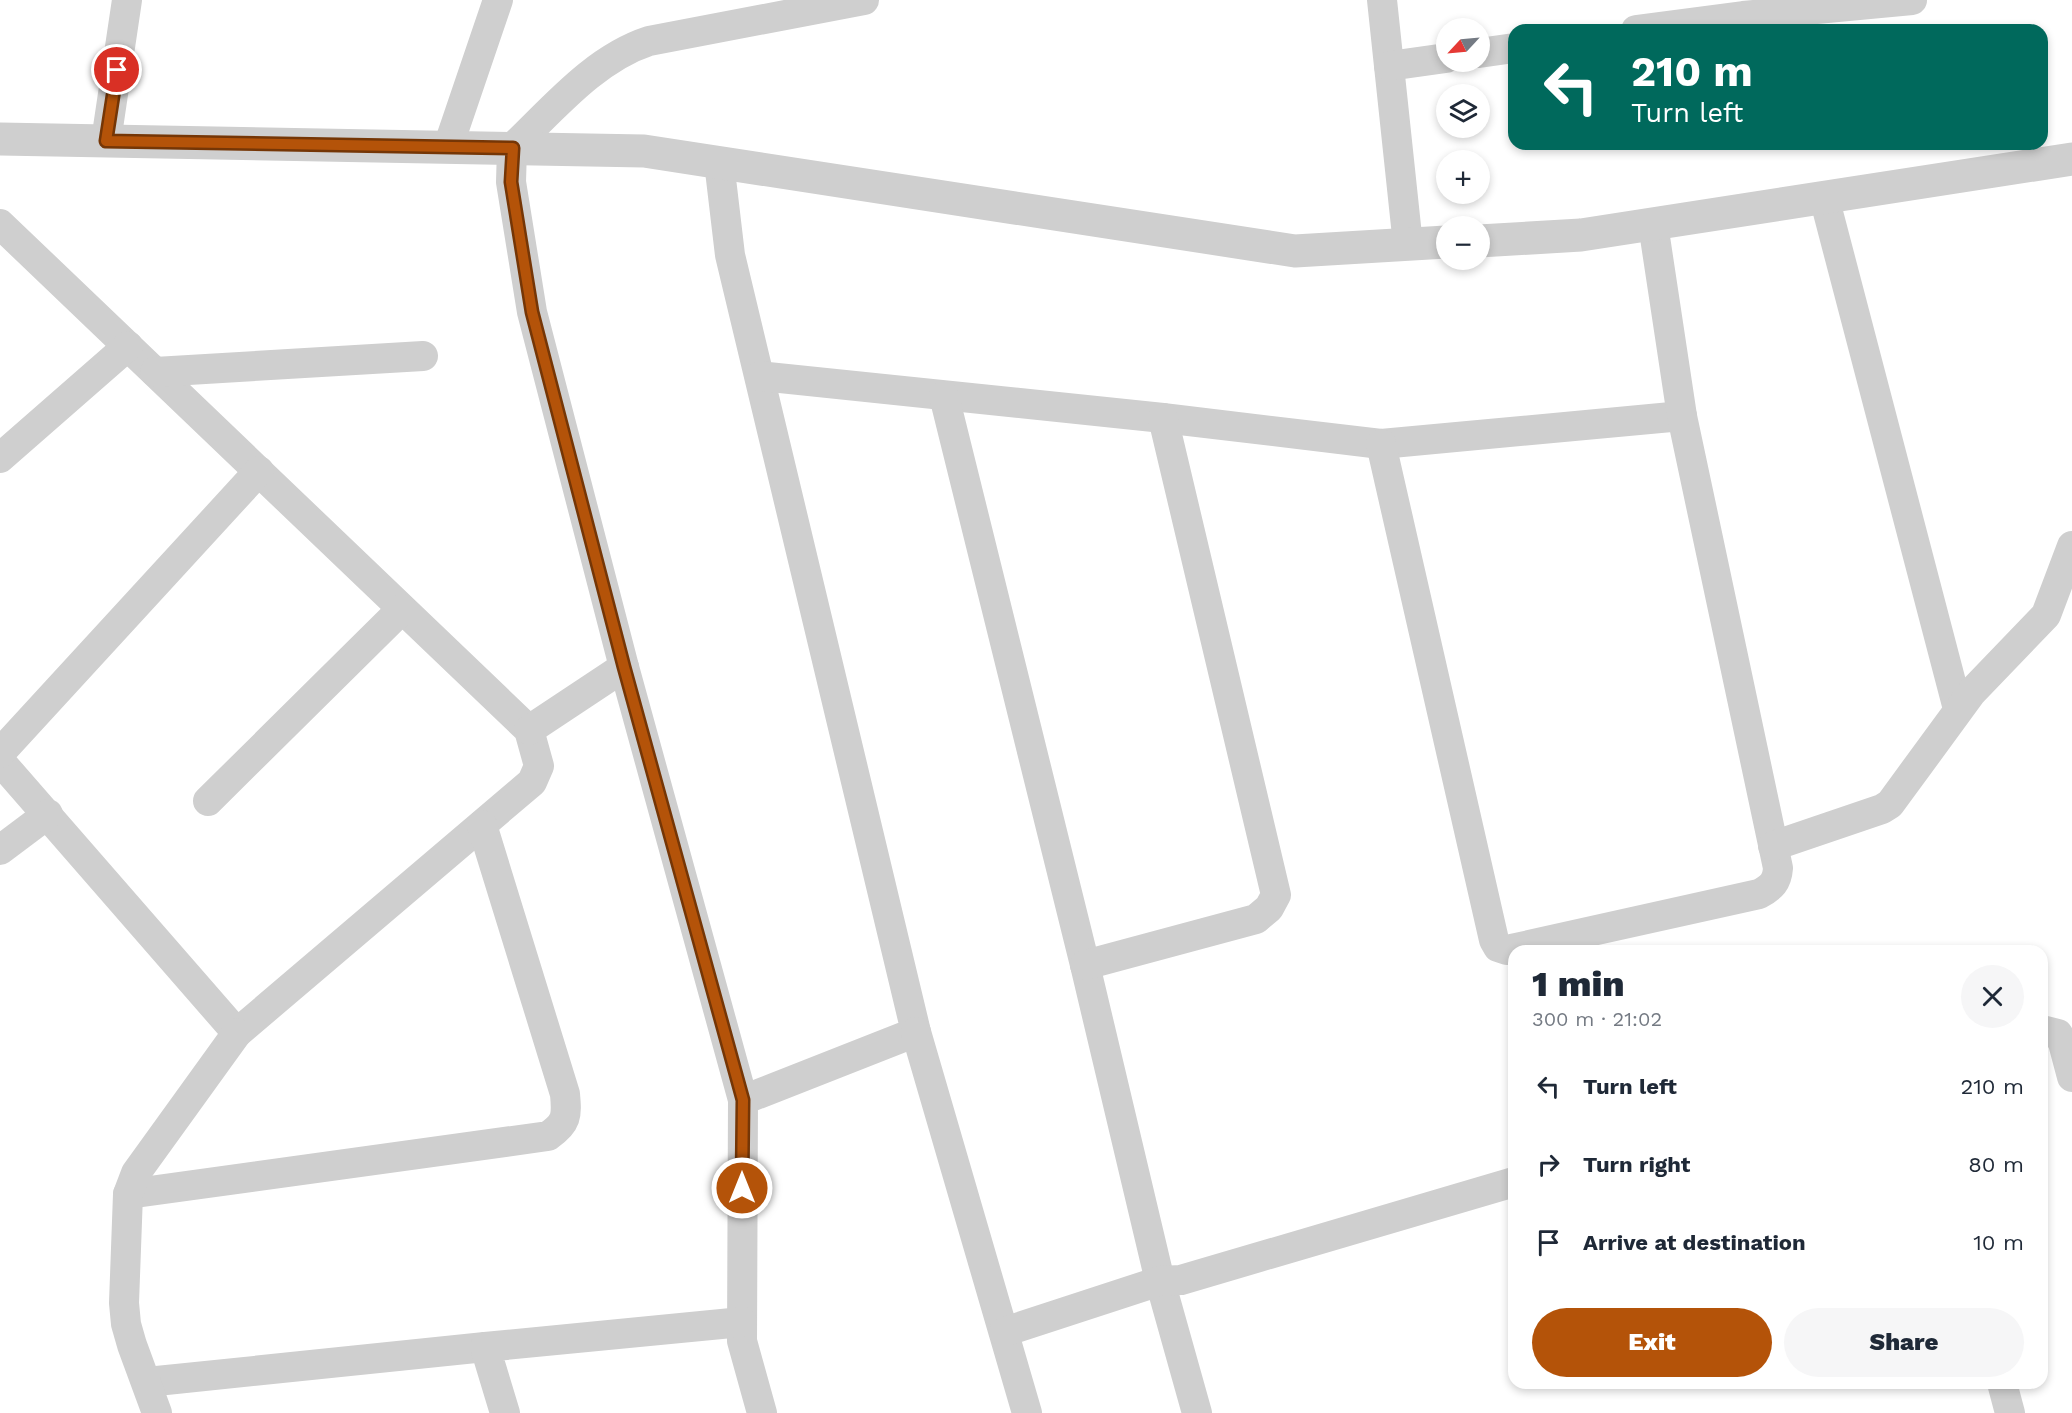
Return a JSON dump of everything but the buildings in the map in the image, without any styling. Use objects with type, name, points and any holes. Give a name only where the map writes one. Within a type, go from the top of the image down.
[{"type":"street","points":[[106,141],[127,0]]},
{"type":"street","points":[[448,147],[498,0]]},
{"type":"street","points":[[762,1413],[742,1341],[743,1100],[624,667],[532,312],[511,182],[513,148],[592,72],[628,48],[864,0]]},
{"type":"street","points":[[1382,0],[1408,244]]},
{"type":"street","points":[[1682,24],[1912,0]]},
{"type":"street","points":[[1490,51],[1508,49]]},
{"type":"street","points":[[1389,66],[1436,59]]},
{"type":"street","points":[[0,139],[644,151],[1295,251],[1436,243]]},
{"type":"street","points":[[1490,240],[1581,235],[2072,159]]},
{"type":"street","points":[[719,162],[730,255],[916,1032],[1028,1413]]},
{"type":"street","points":[[1824,197],[1958,709]]},
{"type":"street","points":[[0,224],[529,730],[539,766],[532,782],[237,1033],[136,1173],[128,1194],[124,1303],[126,1324],[157,1413]]},
{"type":"street","points":[[1530,945],[1760,894],[1777,880],[1778,868],[1682,416],[1653,224]]},
{"type":"street","points":[[0,458],[128,346]]},
{"type":"street","points":[[155,372],[423,356]]},
{"type":"street","points":[[760,376],[1163,418],[1381,444],[1682,416]]},
{"type":"street","points":[[944,396],[1161,1281],[1197,1413]]},
{"type":"street","points":[[1085,965],[1256,919],[1269,908],[1276,895],[1163,418]]},
{"type":"street","points":[[1381,444],[1494,940],[1498,947],[1508,950]]},
{"type":"street","points":[[0,753],[259,471]]},
{"type":"street","points":[[1773,846],[1882,809],[1890,804],[1972,692],[2046,615],[2072,546]]},
{"type":"street","points":[[208,801],[402,609]]},
{"type":"street","points":[[529,730],[624,667]]},
{"type":"street","points":[[0,761],[237,1033]]},
{"type":"street","points":[[0,850],[48,814]]},
{"type":"street","points":[[128,1194],[548,1136],[561,1127],[567,1111],[565,1094],[482,825]]},
{"type":"street","points":[[743,1100],[916,1032]]},
{"type":"street","points":[[2048,1032],[2058,1034],[2063,1043],[2072,1077]]},
{"type":"street","points":[[1004,1332],[1161,1281],[1181,1280],[1508,1184]]},
{"type":"street","points":[[147,1382],[742,1322]]},
{"type":"street","points":[[485,1347],[506,1413]]},
{"type":"street","points":[[2004,1389],[2010,1413]]},
{"type":"route","points":[[117,70],[106,141],[513,148],[511,182],[532,312],[624,667],[743,1100],[742,1188]]}]
